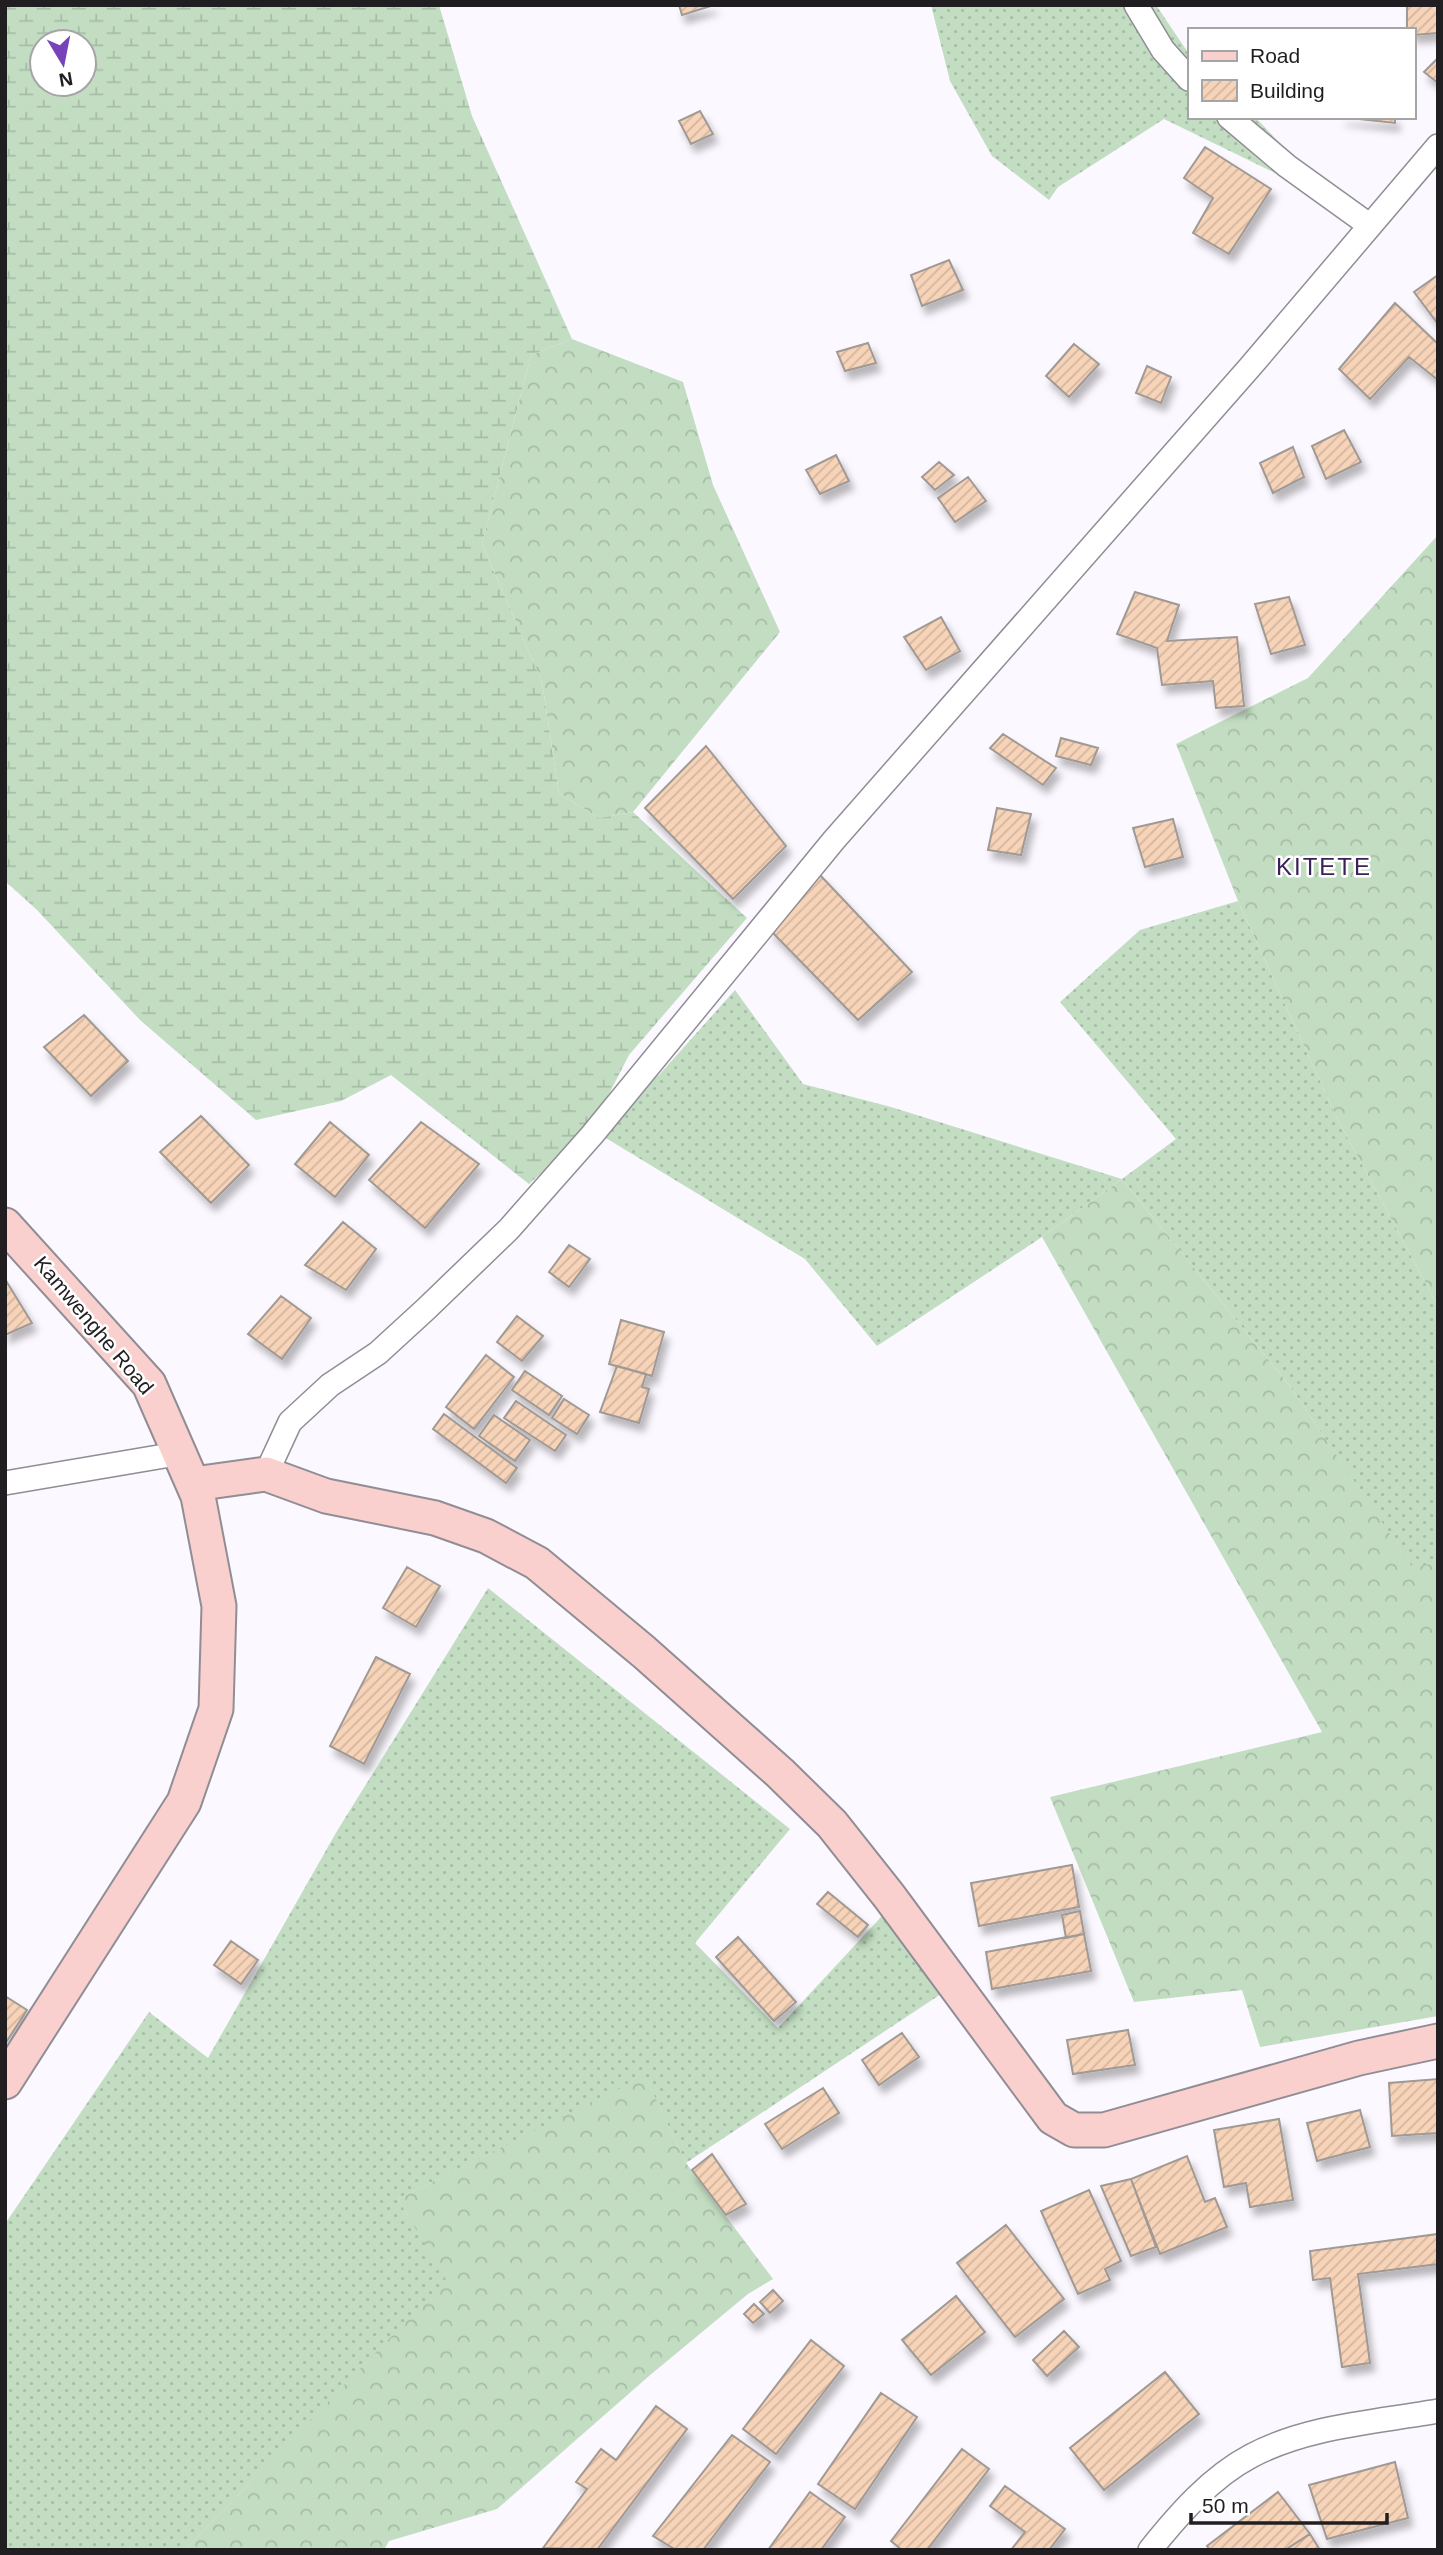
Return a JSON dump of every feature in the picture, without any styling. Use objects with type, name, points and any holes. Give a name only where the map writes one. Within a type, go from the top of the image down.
[{"type":"street","points":[[1136,5],[1163,50],[1188,78]]},
{"type":"street","points":[[1231,119],[1287,166],[1369,225]]},
{"type":"street","points":[[267,1474],[290,1422],[330,1385],[378,1353],[509,1229],[600,1125],[834,840],[1241,377],[1438,146]]},
{"type":"street","name":"Kamwenghe Road","points":[[5,1225],[19,1237],[149,1384],[193,1482],[219,1606],[216,1709],[184,1802],[5,2082]]},
{"type":"street","points":[[5,1483],[193,1482],[267,1474],[326,1496],[435,1518],[486,1536],[537,1563],[654,1660],[824,1816],[889,1896],[1053,2118],[1065,2128],[1104,2130],[1359,2058],[1438,2041]]},
{"type":"street","points":[[1150,2550],[1197,2497],[1253,2455],[1312,2434],[1438,2411]]},
{"type":"green space","points":[[5,5],[439,5],[472,116],[572,339],[531,355],[482,544],[542,682],[559,793],[599,818],[633,812],[747,918],[629,1055],[591,1129],[529,1184],[391,1075],[341,1101],[256,1120],[140,1020],[37,910],[5,881]]},
{"type":"green space","points":[[931,5],[1156,5],[1188,53],[1188,119],[1257,119],[1315,180],[1380,217],[1364,216],[1164,119],[1058,187],[1049,200],[992,156],[950,81]]},
{"type":"green space","points":[[572,339],[683,382],[713,485],[780,632],[633,812],[599,818],[559,793],[542,682],[482,544],[531,355]]},
{"type":"green space","points":[[1438,535],[1438,1306],[1336,1116],[1238,901],[1176,744],[1308,678]]},
{"type":"green space","points":[[1238,901],[1336,1116],[1438,1306],[1438,1562],[1413,1569],[1289,1385],[1122,1179],[1176,1139],[1060,1002],[1140,930]]},
{"type":"green space","points":[[735,990],[803,1084],[891,1107],[1122,1179],[1042,1237],[877,1346],[805,1259],[591,1129],[659,1075]]},
{"type":"green space","points":[[1122,1179],[1289,1385],[1413,1568],[1438,1562],[1438,2016],[1260,2047],[1242,1990],[1134,2002],[1050,1797],[1322,1732],[1042,1237]]},
{"type":"green space","points":[[488,1588],[790,1829],[695,1943],[778,2028],[882,1916],[944,1992],[686,2163],[645,2077],[398,2199],[447,2280],[185,2550],[5,2550],[5,2224],[149,2012],[208,2058],[337,1831]]},
{"type":"green space","points":[[645,2076],[686,2163],[773,2279],[748,2294],[649,2376],[497,2509],[389,2541],[384,2550],[185,2550],[446,2280],[398,2199]]},
{"type":"building","points":[[679,5],[714,5],[682,15]]},
{"type":"building","points":[[1407,5],[1438,5],[1438,33],[1415,35],[1415,28],[1407,28]]},
{"type":"building","points":[[1438,58],[1438,83],[1424,72]]},
{"type":"building","points":[[700,111],[713,134],[691,144],[679,121]]},
{"type":"building","points":[[1358,119],[1395,119],[1395,123]]},
{"type":"building","points":[[1205,147],[1271,189],[1229,254],[1193,233],[1213,198],[1184,178]]},
{"type":"building","points":[[949,260],[963,290],[922,306],[911,275]]},
{"type":"building","points":[[1438,275],[1438,324],[1414,292]]},
{"type":"building","points":[[1395,303],[1438,344],[1438,380],[1409,357],[1370,399],[1339,369]]},
{"type":"building","points":[[868,343],[876,363],[845,371],[837,352]]},
{"type":"building","points":[[1074,344],[1099,364],[1069,397],[1046,376]]},
{"type":"building","points":[[1147,366],[1171,377],[1161,403],[1136,393]]},
{"type":"building","points":[[1344,430],[1361,462],[1326,479],[1312,446]]},
{"type":"building","points":[[1293,447],[1304,477],[1273,493],[1260,463]]},
{"type":"building","points":[[836,455],[849,481],[820,494],[806,470]]},
{"type":"building","points":[[939,462],[954,475],[935,490],[922,477]]},
{"type":"building","points":[[968,477],[986,501],[955,522],[938,498]]},
{"type":"building","points":[[1135,592],[1179,605],[1167,641],[1237,637],[1244,706],[1216,708],[1213,681],[1162,685],[1157,648],[1117,634]]},
{"type":"building","points":[[1289,597],[1305,645],[1271,654],[1255,604]]},
{"type":"building","points":[[941,617],[960,651],[926,670],[904,637]]},
{"type":"building","points":[[1003,734],[1056,768],[1043,785],[990,748]]},
{"type":"building","points":[[1061,738],[1098,748],[1091,765],[1056,756]]},
{"type":"building","points":[[706,746],[786,846],[733,899],[645,808]]},
{"type":"building","points":[[997,808],[1031,814],[1021,855],[988,850]]},
{"type":"building","points":[[1173,819],[1183,857],[1145,867],[1133,828]]},
{"type":"building","points":[[820,875],[912,972],[858,1020],[770,930]]},
{"type":"building","points":[[84,1015],[128,1061],[91,1096],[44,1047]]},
{"type":"building","points":[[201,1116],[249,1165],[211,1203],[160,1152]]},
{"type":"building","points":[[330,1122],[369,1155],[335,1197],[295,1164]]},
{"type":"building","points":[[421,1122],[479,1164],[425,1228],[369,1180]]},
{"type":"building","points":[[343,1222],[376,1249],[346,1290],[305,1265]]},
{"type":"building","points":[[569,1245],[590,1259],[569,1287],[549,1272]]},
{"type":"building","points":[[5,1279],[32,1323],[5,1335]]},
{"type":"building","points":[[281,1296],[311,1318],[282,1359],[248,1334]]},
{"type":"building","points":[[517,1316],[543,1336],[522,1361],[497,1342]]},
{"type":"building","points":[[621,1320],[664,1332],[652,1376],[609,1364]]},
{"type":"building","points":[[486,1355],[514,1377],[474,1429],[446,1407]]},
{"type":"building","points":[[617,1366],[646,1374],[642,1387],[649,1389],[639,1423],[600,1412]]},
{"type":"building","points":[[525,1371],[562,1396],[549,1415],[512,1390]]},
{"type":"building","points":[[564,1399],[589,1415],[577,1434],[552,1418]]},
{"type":"building","points":[[516,1401],[566,1435],[555,1451],[504,1418]]},
{"type":"building","points":[[444,1414],[517,1468],[506,1483],[433,1429]]},
{"type":"building","points":[[494,1415],[530,1440],[515,1461],[479,1436]]},
{"type":"building","points":[[407,1567],[440,1586],[416,1627],[383,1608]]},
{"type":"building","points":[[376,1657],[410,1674],[364,1764],[330,1746]]},
{"type":"building","points":[[1072,1865],[1079,1907],[979,1926],[971,1883]]},
{"type":"building","points":[[828,1892],[868,1925],[858,1937],[817,1904]]},
{"type":"building","points":[[1080,1911],[1084,1934],[1066,1938],[1062,1915]]},
{"type":"building","points":[[1084,1934],[1091,1971],[992,1989],[986,1952]]},
{"type":"building","points":[[738,1937],[796,2002],[774,2021],[716,1957]]},
{"type":"building","points":[[231,1941],[258,1960],[241,1984],[214,1965]]},
{"type":"building","points":[[5,1996],[27,2010],[5,2044]]},
{"type":"building","points":[[1128,2030],[1135,2065],[1073,2074],[1067,2040]]},
{"type":"building","points":[[902,2033],[919,2057],[879,2085],[862,2060]]},
{"type":"building","points":[[1438,2079],[1438,2133],[1392,2136],[1389,2083]]},
{"type":"building","points":[[823,2088],[839,2113],[782,2149],[765,2124]]},
{"type":"building","points":[[1360,2110],[1370,2147],[1317,2161],[1307,2123]]},
{"type":"building","points":[[1279,2119],[1293,2200],[1250,2207],[1246,2183],[1224,2187],[1214,2130]]},
{"type":"building","points":[[712,2154],[746,2204],[726,2215],[692,2170]]},
{"type":"building","points":[[1187,2156],[1205,2202],[1215,2198],[1227,2227],[1160,2254],[1131,2179]]},
{"type":"building","points":[[1131,2179],[1156,2247],[1131,2256],[1101,2186]]},
{"type":"building","points":[[1089,2190],[1121,2261],[1105,2269],[1110,2280],[1078,2294],[1041,2211]]},
{"type":"building","points":[[1006,2225],[1064,2299],[1015,2337],[957,2263]]},
{"type":"building","points":[[1438,2234],[1438,2264],[1358,2274],[1370,2363],[1342,2367],[1330,2278],[1313,2280],[1310,2251]]},
{"type":"building","points":[[773,2290],[783,2301],[770,2313],[760,2302]]},
{"type":"building","points":[[956,2296],[985,2332],[931,2375],[902,2340]]},
{"type":"building","points":[[754,2304],[764,2314],[753,2323],[744,2314]]},
{"type":"building","points":[[1064,2331],[1079,2347],[1047,2376],[1033,2360]]},
{"type":"building","points":[[811,2340],[844,2366],[776,2454],[743,2429]]},
{"type":"building","points":[[1165,2372],[1199,2414],[1104,2490],[1070,2448]]},
{"type":"building","points":[[881,2393],[917,2417],[855,2509],[818,2484]]},
{"type":"building","points":[[656,2406],[687,2429],[597,2550],[543,2548],[587,2489],[576,2482],[601,2449],[616,2460]]},
{"type":"building","points":[[732,2435],[770,2462],[703,2550],[676,2550],[653,2536]]},
{"type":"building","points":[[962,2449],[989,2469],[927,2550],[902,2550],[891,2541]]},
{"type":"building","points":[[1395,2462],[1408,2518],[1327,2539],[1309,2485]]},
{"type":"building","points":[[1005,2486],[1065,2529],[1049,2550],[1011,2550],[1025,2532],[990,2506]]},
{"type":"building","points":[[810,2492],[845,2517],[821,2550],[768,2550]]},
{"type":"building","points":[[1278,2492],[1310,2534],[1285,2550],[1210,2550],[1207,2546]]},
{"type":"building","points":[[1310,2534],[1320,2550],[1285,2550]]},
{"type":"district","name":"KITETE","points":[[1324,866]]}]
